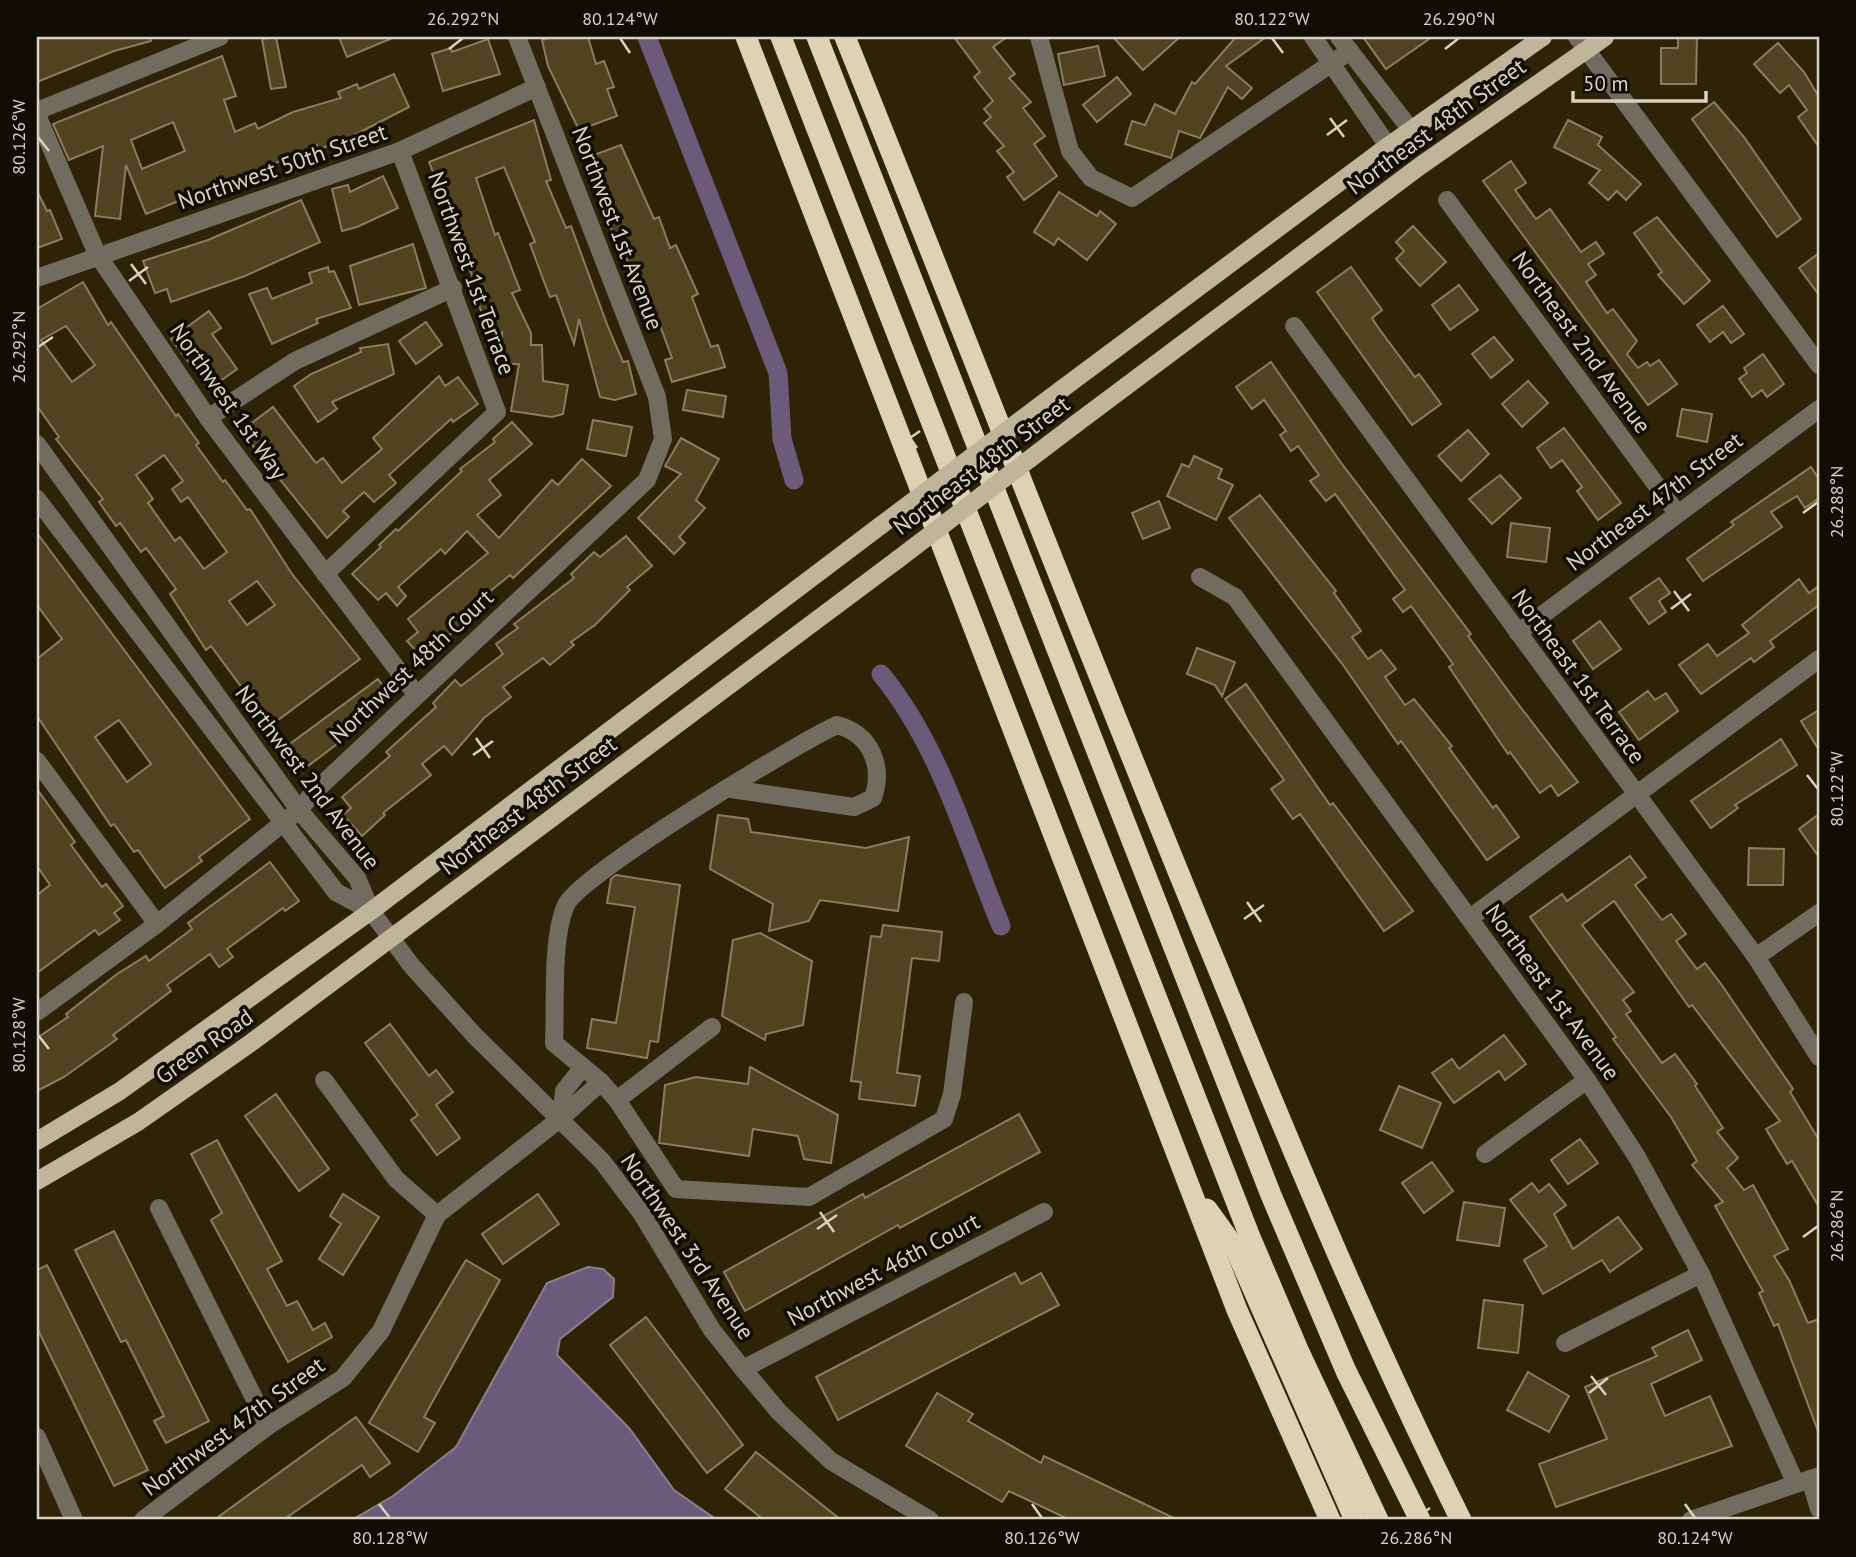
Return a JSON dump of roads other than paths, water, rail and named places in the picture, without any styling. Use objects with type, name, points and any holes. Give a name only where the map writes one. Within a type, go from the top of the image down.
[{"type":"highway","points":[[746,37],[1187,1182],[1257,1357],[1330,1520]]},
{"type":"highway","points":[[781,37],[1221,1165],[1284,1318],[1378,1520]]},
{"type":"highway","points":[[817,37],[1271,1195],[1346,1371],[1419,1520]]},
{"type":"highway","points":[[845,37],[1063,592],[1264,1081],[1352,1292],[1461,1520]]},
{"type":"highway","points":[[1187,1182],[1235,1248],[1355,1520]]},
{"type":"main road","name":"Northeast 48th Street","points":[[371,911],[1062,389],[1388,146],[1543,37]]},
{"type":"main road","name":"Northeast 48th Street","points":[[391,938],[1581,43],[1605,37]]},
{"type":"main road","name":"Green Road","points":[[37,1141],[120,1091],[371,911]]},
{"type":"main road","name":"Green Road","points":[[37,1181],[138,1122],[391,938]]},
{"type":"street","points":[[37,113],[220,37]]},
{"type":"street","name":"Northwest 1st Avenue","points":[[517,37],[657,397],[663,439]]},
{"type":"street","points":[[1038,37],[1070,151],[1091,178],[1132,198],[1331,63],[1345,44],[1410,130]]},
{"type":"street","points":[[1313,37],[1388,146]]},
{"type":"street","points":[[1581,43],[1819,365]]},
{"type":"street","name":"Northwest 50th Street","points":[[37,278],[97,254],[400,151],[537,87]]},
{"type":"street","name":"Northwest 1st Way","points":[[37,113],[97,254],[208,418],[416,694]]},
{"type":"street","name":"Northwest 1st Terrace","points":[[325,574],[497,412],[400,151]]},
{"type":"street","name":"Northeast 2nd Avenue","points":[[1447,200],[1677,513]]},
{"type":"street","points":[[208,418],[295,361],[453,288]]},
{"type":"street","name":"Northeast 1st Terrace","points":[[1294,326],[1634,794],[1756,957],[1819,1057]]},
{"type":"street","name":"Northeast 47th Street","points":[[1518,633],[1819,409]]},
{"type":"street","name":"Northwest 48th Court","points":[[37,1012],[157,924],[299,810],[313,793],[416,694],[647,480],[663,439]]},
{"type":"street","name":"Northwest 2nd Avenue","points":[[37,444],[299,810],[357,878],[371,911]]},
{"type":"street","name":"Northwest 2nd Avenue","points":[[37,499],[335,892],[371,911]]},
{"type":"street","name":"Northeast 1st Avenue","points":[[1200,577],[1235,597],[1587,1080],[1637,1157],[1701,1273],[1808,1480],[1819,1509]]},
{"type":"street","points":[[1470,918],[1819,659]]},
{"type":"street","points":[[731,789],[854,807],[873,798],[879,779],[872,751],[850,729],[836,725],[815,735],[587,881],[566,902],[559,927],[554,1043],[601,1082],[617,1100],[676,1189],[808,1197],[944,1119],[952,1094],[964,1002]]},
{"type":"street","points":[[37,761],[157,924]]},
{"type":"street","name":"Northwest 3rd Avenue","points":[[371,911],[475,1036],[602,1161],[642,1214],[712,1330],[779,1412],[831,1461],[930,1520]]},
{"type":"street","points":[[1756,957],[1819,913]]},
{"type":"street","points":[[617,1100],[712,1027]]},
{"type":"street","points":[[561,1118],[564,1091],[583,1067]]},
{"type":"street","points":[[324,1080],[396,1179],[437,1215]]},
{"type":"street","points":[[1485,1154],[1587,1080]]},
{"type":"street","name":"Northwest 47th Street","points":[[142,1520],[268,1426],[343,1378],[381,1331],[437,1215],[561,1118],[601,1082]]},
{"type":"street","points":[[159,1208],[268,1426]]},
{"type":"street","name":"Northwest 46th Court","points":[[743,1369],[1044,1212]]},
{"type":"street","points":[[1565,1343],[1701,1273]]},
{"type":"street","points":[[37,1437],[74,1520]]},
{"type":"street","points":[[1691,1520],[1808,1480]]},
{"type":"waterway","points":[[647,37],[778,373],[782,439],[794,480]]},
{"type":"waterway","points":[[881,674],[902,702],[936,763],[1001,926]]}]
